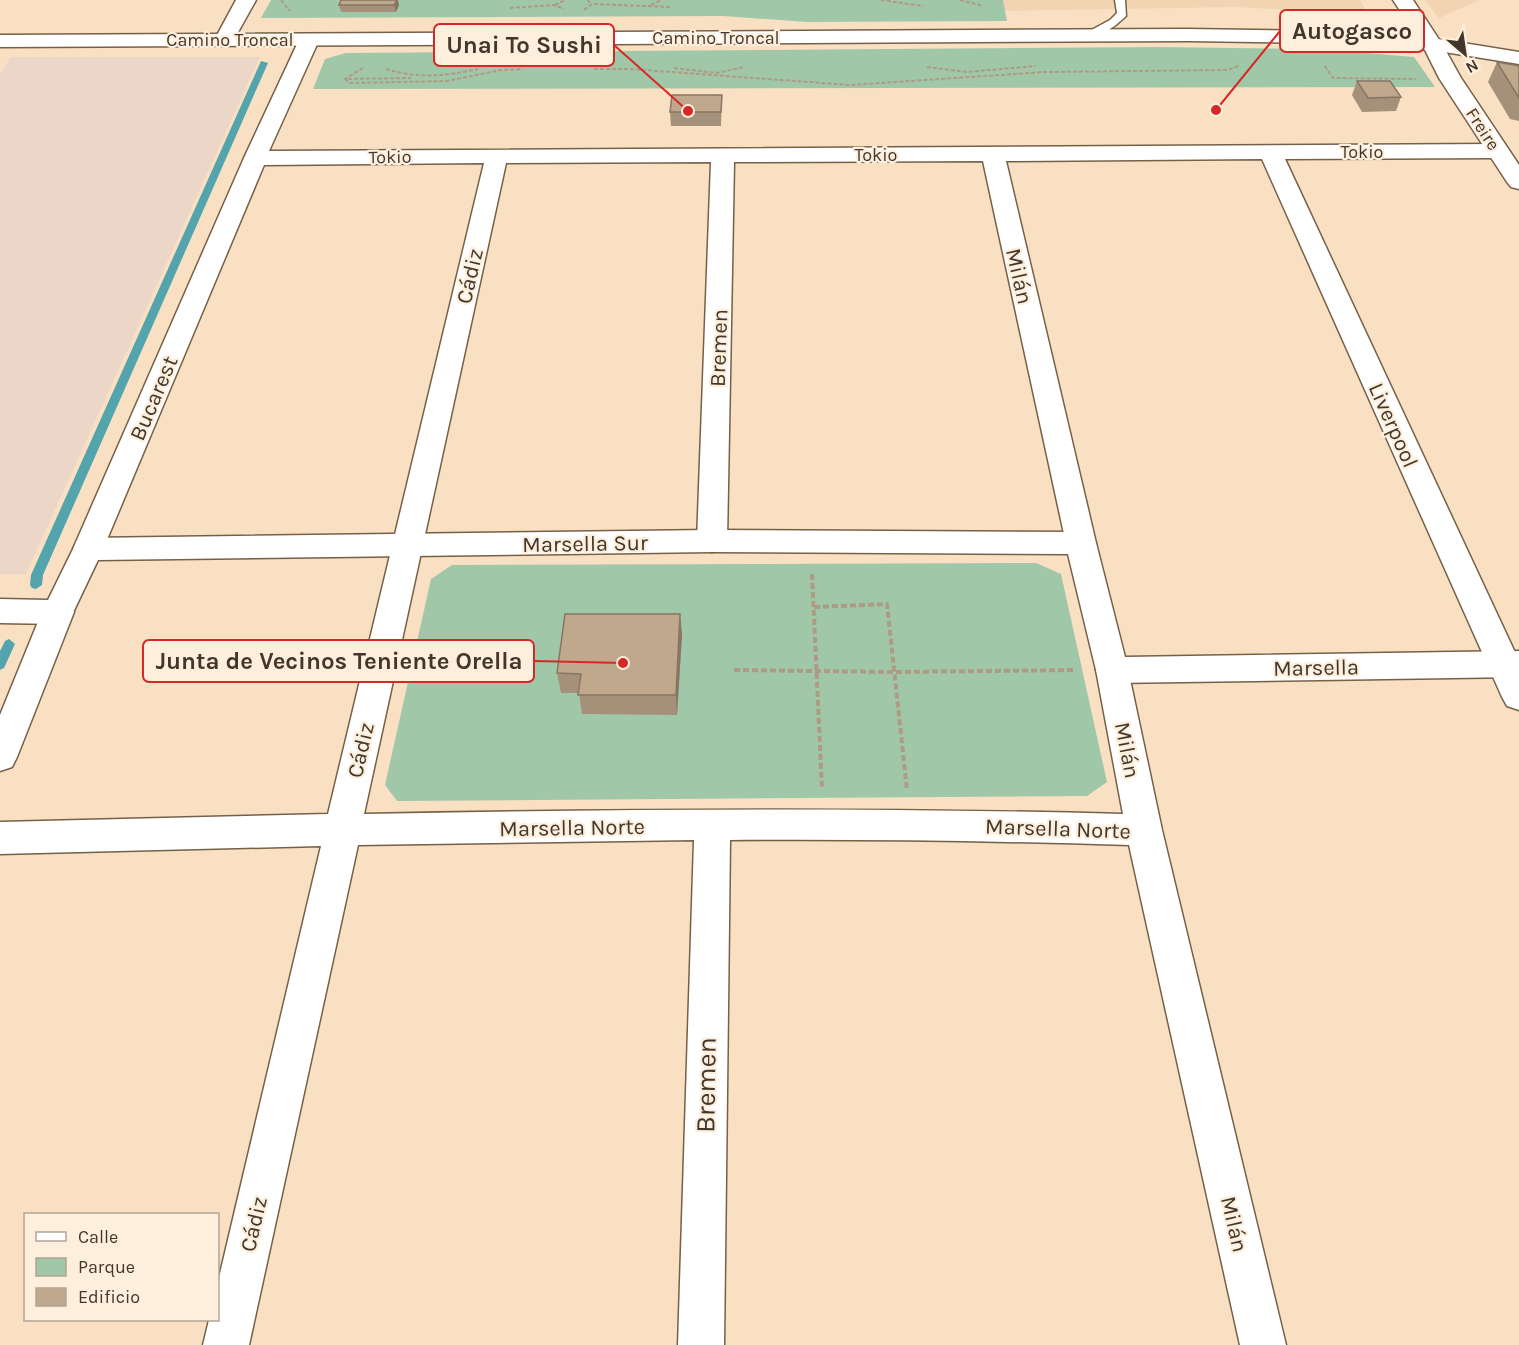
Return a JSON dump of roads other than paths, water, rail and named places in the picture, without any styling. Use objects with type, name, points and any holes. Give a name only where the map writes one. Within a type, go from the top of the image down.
[{"type":"street","points":[[225,39],[246,0]]},
{"type":"street","name":"Freire","points":[[1403,0],[1432,44],[1450,78],[1519,182]]},
{"type":"street","name":"Camino Troncal","points":[[0,41],[1090,35],[1317,37],[1432,44],[1519,58]]},
{"type":"street","name":"Bucarest","points":[[0,757],[58,612],[88,549],[255,158],[309,40]]},
{"type":"street","name":"Tokio","points":[[255,158],[1497,151]]},
{"type":"street","name":"Liverpool","points":[[1270,152],[1511,664],[1519,697]]},
{"type":"street","name":"Milán","points":[[993,154],[1112,670],[1144,830],[1263,1345]]},
{"type":"street","name":"Cádiz","points":[[226,1345],[341,829],[409,545],[496,155]]},
{"type":"street","name":"Bremen","points":[[712,541],[723,155]]},
{"type":"street","name":"Marsella Sur","points":[[88,549],[712,541],[1081,543]]},
{"type":"street","points":[[0,611],[58,612]]},
{"type":"street","name":"Marsella","points":[[1112,670],[1511,664]]},
{"type":"street","name":"Marsella Norte","points":[[0,838],[341,829],[911,824],[1144,830]]},
{"type":"street","name":"Bremen","points":[[701,1345],[712,826]]},
{"type":"lane","points":[[1090,35],[1114,22],[1122,14],[1120,0]]},
{"type":"waterway","points":[[36,585],[37,575],[264,63]]},
{"type":"waterway","points":[[0,665],[9,644]]},
{"type":"place","name":"Autogasco","points":[[1216,110]]},
{"type":"place","name":"Unai To Sushi","points":[[688,111]]},
{"type":"place","name":"Junta de Vecinos Teniente Orella","points":[[623,663]]}]
